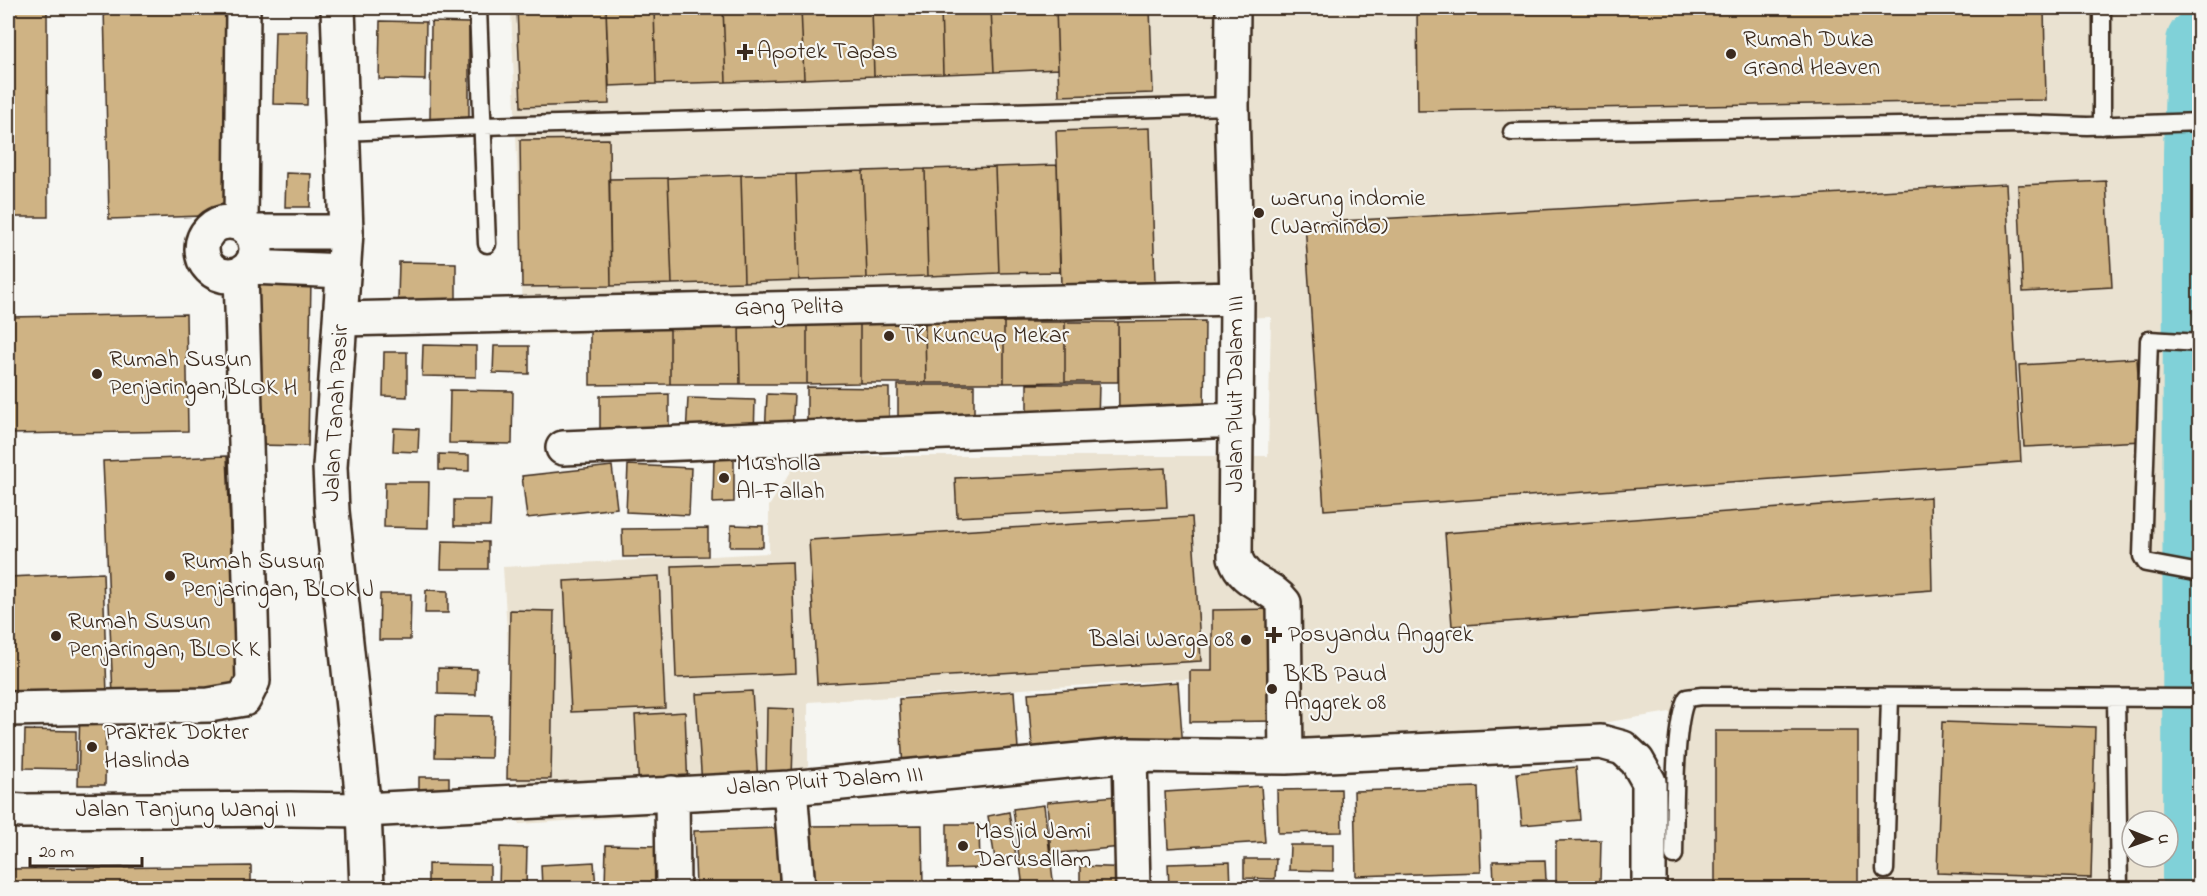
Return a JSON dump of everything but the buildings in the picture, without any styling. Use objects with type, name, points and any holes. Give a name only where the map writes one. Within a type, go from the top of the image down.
[{"type":"street","points":[[8,709],[209,705],[244,699],[253,681],[246,270],[256,256],[257,243],[246,228],[243,8]]},
{"type":"street","name":"Jalan Tanah Pasir","points":[[338,8],[346,232],[330,467],[332,511],[364,810],[367,888]]},
{"type":"street","name":"Jalan Pluit Dalam III","points":[[1233,8],[1232,106],[1237,298],[1236,557],[1239,568],[1247,578],[1277,594],[1284,603],[1286,757]]},
{"type":"street","points":[[344,271],[246,270],[229,277],[218,274],[208,267],[202,255],[202,243],[208,232],[217,224],[230,221],[246,228],[346,232]]},
{"type":"street","name":"Gang Pelita","points":[[341,319],[1237,298]]},
{"type":"street","points":[[563,448],[1237,420]]},
{"type":"street","name":"Jalan Pluit Dalam III","points":[[364,810],[790,788],[1130,755],[1286,757],[1601,742],[1623,748],[1637,761],[1649,782],[1649,888]]},
{"type":"street","points":[[1130,755],[1133,888]]},
{"type":"street","points":[[790,788],[798,888]]},
{"type":"street","points":[[672,793],[673,888]]},
{"type":"street","name":"Jalan Tanjung Wangi II","points":[[8,810],[290,808],[364,810]]},
{"type":"lane","points":[[478,8],[487,244]]},
{"type":"lane","points":[[2102,8],[2102,126]]},
{"type":"lane","points":[[343,132],[483,126],[1232,106]]},
{"type":"lane","points":[[1512,132],[2028,124],[2102,126],[2199,122]]},
{"type":"lane","points":[[2199,343],[2149,340],[2142,556],[2145,563],[2199,573]]},
{"type":"lane","points":[[1674,855],[1679,737],[1683,706],[1687,698],[1701,696],[2199,698]]},
{"type":"lane","points":[[1885,870],[1890,697]]},
{"type":"lane","points":[[2116,698],[2119,888]]},
{"type":"shaded area","points":[[511,8],[2199,8],[2199,888],[1663,888],[1670,712],[1287,774],[1288,673],[808,702],[808,805],[519,824],[503,567],[769,553],[769,506],[801,456],[1268,456],[1271,317],[524,335]]},
{"type":"waterway","points":[[2196,888],[2197,153],[2200,42]]},
{"type":"place","name":"Apotek Tapas","points":[[745,52]]},
{"type":"place","name":"Rumah Duka Grand Heaven","points":[[1731,54]]},
{"type":"place","name":"warung indomie (Warmindo)","points":[[1259,213]]},
{"type":"place","name":"TK Kuncup Mekar","points":[[889,336]]},
{"type":"place","name":"Rumah Susun Penjaringan,BLOK H","points":[[97,374]]},
{"type":"place","name":"Musholla Al-Fallah","points":[[724,478]]},
{"type":"place","name":"Rumah Susun Penjaringan, BLOK J","points":[[170,576]]},
{"type":"place","name":"Posyandu Anggrek","points":[[1274,635]]},
{"type":"place","name":"Rumah Susun Penjaringan, BLOK K","points":[[56,636]]},
{"type":"place","name":"Balai Warga 08","points":[[1246,640]]},
{"type":"place","name":"BKB Paud Anggrek 08","points":[[1272,689]]},
{"type":"place","name":"Praktek Dokter Haslinda","points":[[92,747]]},
{"type":"place","name":"Masjid Jami Darusallam","points":[[963,846]]}]
